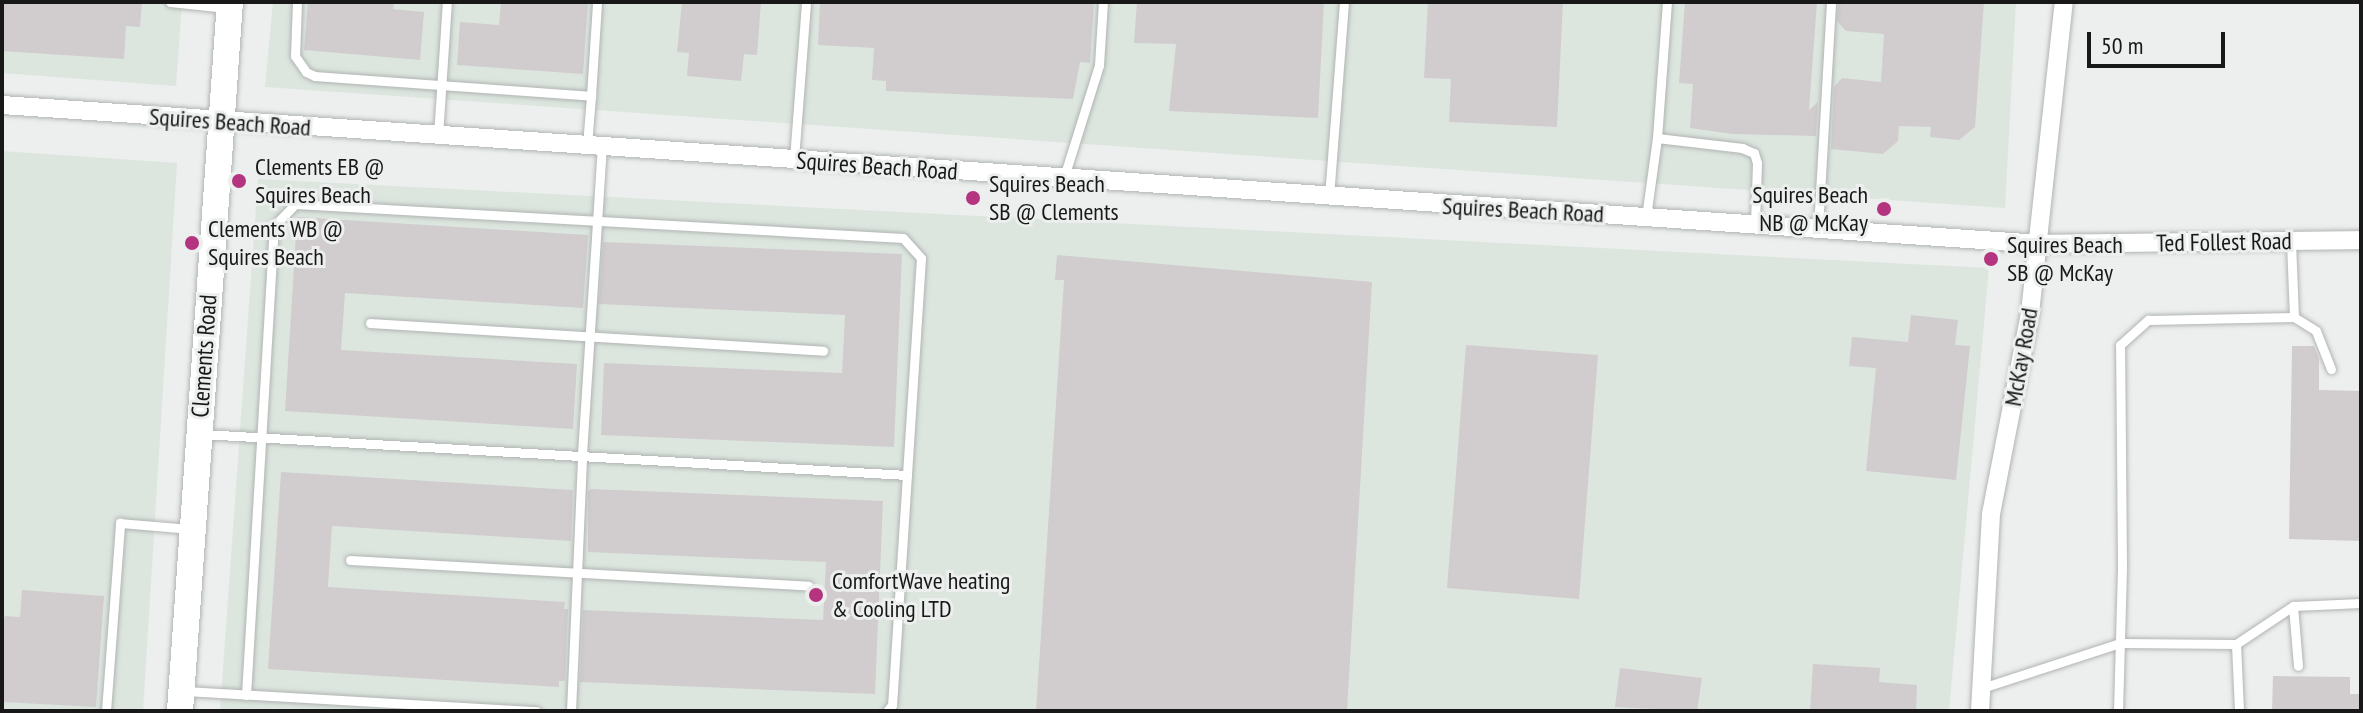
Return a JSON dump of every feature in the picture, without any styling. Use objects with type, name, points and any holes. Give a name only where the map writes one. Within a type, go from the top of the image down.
[{"type":"street","name":"McKay Road","points":[[1980,711],[1991,514],[2030,313],[2064,2]]},
{"type":"street","name":"Clements Road","points":[[180,701],[230,5]]},
{"type":"street","name":"Squires Beach Road","points":[[2,105],[1063,180],[2039,244]]},
{"type":"street","name":"Ted Follest Road","points":[[2039,244],[2361,240]]},
{"type":"lane","points":[[170,2],[230,5]]},
{"type":"lane","points":[[297,2],[294,47],[306,72],[326,78],[591,96]]},
{"type":"lane","points":[[438,136],[447,2]]},
{"type":"lane","points":[[571,711],[582,454],[600,221],[591,96],[597,2]]},
{"type":"lane","points":[[794,159],[806,2]]},
{"type":"lane","points":[[1063,180],[1099,65],[1103,2]]},
{"type":"lane","points":[[1329,197],[1344,2]]},
{"type":"lane","points":[[1646,217],[1657,138],[1667,2]]},
{"type":"lane","points":[[1818,228],[1831,2]]},
{"type":"lane","points":[[1657,138],[1742,148],[1754,153],[1757,163],[1755,224]]},
{"type":"lane","points":[[246,695],[274,226],[295,204],[903,238],[921,258],[892,705],[887,711]]},
{"type":"lane","points":[[2291,241],[2294,317]]},
{"type":"lane","points":[[2118,711],[2120,345],[2148,320],[2294,317],[2316,331],[2331,369]]},
{"type":"lane","points":[[370,323],[823,351]]},
{"type":"lane","points":[[199,433],[907,475]]},
{"type":"lane","points":[[106,711],[120,523],[192,529]]},
{"type":"lane","points":[[350,560],[808,586]]},
{"type":"lane","points":[[1982,688],[2120,643],[2236,644],[2293,606],[2361,603]]},
{"type":"lane","points":[[2293,606],[2298,666]]},
{"type":"lane","points":[[2236,644],[2239,711]]},
{"type":"lane","points":[[180,701],[246,695],[536,711]]},
{"type":"shaded area","points":[[2,2],[182,2],[176,86],[2,73]]},
{"type":"shaded area","points":[[273,2],[2016,2],[2005,208],[265,87]]},
{"type":"shaded area","points":[[2,151],[177,163],[143,711],[2,711]]},
{"type":"shaded area","points":[[258,179],[1989,268],[1949,711],[220,711]]},
{"type":"building","points":[[2,2],[142,2],[140,27],[126,26],[124,59],[2,51]]},
{"type":"building","points":[[308,2],[394,2],[393,9],[424,12],[420,60],[304,50]]},
{"type":"building","points":[[501,2],[588,2],[583,74],[457,65],[460,22],[499,25]]},
{"type":"building","points":[[682,2],[761,2],[757,55],[744,54],[741,81],[687,76],[689,53],[677,52]]},
{"type":"building","points":[[820,2],[1094,2],[1090,63],[1080,62],[1073,99],[886,91],[886,81],[872,80],[874,48],[818,45]]},
{"type":"building","points":[[1137,2],[1324,2],[1318,118],[1169,111],[1176,44],[1134,43]]},
{"type":"building","points":[[1428,2],[1563,2],[1557,127],[1449,122],[1451,79],[1424,78]]},
{"type":"building","points":[[1685,2],[1817,2],[1809,110],[1818,102],[1816,136],[1732,134],[1690,128],[1693,84],[1679,83]]},
{"type":"building","points":[[1838,2],[1984,2],[1975,127],[1959,140],[1930,137],[1931,127],[1899,126],[1898,141],[1883,154],[1831,149],[1834,87],[1842,78],[1881,82],[1884,34],[1846,31],[1837,21]]},
{"type":"building","points":[[297,217],[588,235],[583,308],[345,293],[341,350],[577,364],[573,429],[285,411]]},
{"type":"building","points":[[603,242],[902,254],[894,447],[601,435],[604,363],[842,373],[845,315],[599,304]]},
{"type":"building","points":[[1057,255],[1372,282],[1347,711],[1036,711],[1064,280],[1055,280]]},
{"type":"building","points":[[1911,315],[1958,320],[1955,345],[1970,346],[1956,480],[1866,471],[1876,368],[1849,366],[1852,337],[1908,342]]},
{"type":"building","points":[[1466,345],[1598,355],[1579,599],[1447,588]]},
{"type":"building","points":[[2292,346],[2314,346],[2319,359],[2319,390],[2361,391],[2361,541],[2289,539]]},
{"type":"building","points":[[281,472],[573,490],[571,541],[332,526],[328,587],[565,602],[564,609],[568,609],[565,681],[559,681],[559,687],[268,669]]},
{"type":"building","points":[[588,491],[883,501],[875,694],[580,682],[583,610],[823,620],[826,562],[588,552]]},
{"type":"building","points":[[22,590],[104,596],[96,707],[2,702],[2,625],[5,616],[20,617]]},
{"type":"building","points":[[1813,664],[1880,668],[1879,682],[1917,685],[1916,711],[1810,711]]},
{"type":"building","points":[[1620,668],[1702,678],[1697,711],[1615,707]]},
{"type":"building","points":[[2273,676],[2350,677],[2350,694],[2361,694],[2361,711],[2272,711]]},
{"type":"place","name":"Clements EB @ Squires Beach","points":[[239,181]]},
{"type":"place","name":"Squires Beach SB @ Clements","points":[[973,198]]},
{"type":"place","name":"Squires Beach NB @ McKay","points":[[1884,209]]},
{"type":"place","name":"Clements WB @ Squires Beach","points":[[192,243]]},
{"type":"place","name":"Squires Beach SB @ McKay","points":[[1991,259]]},
{"type":"place","name":"ComfortWave heating & Cooling LTD","points":[[816,595]]}]
